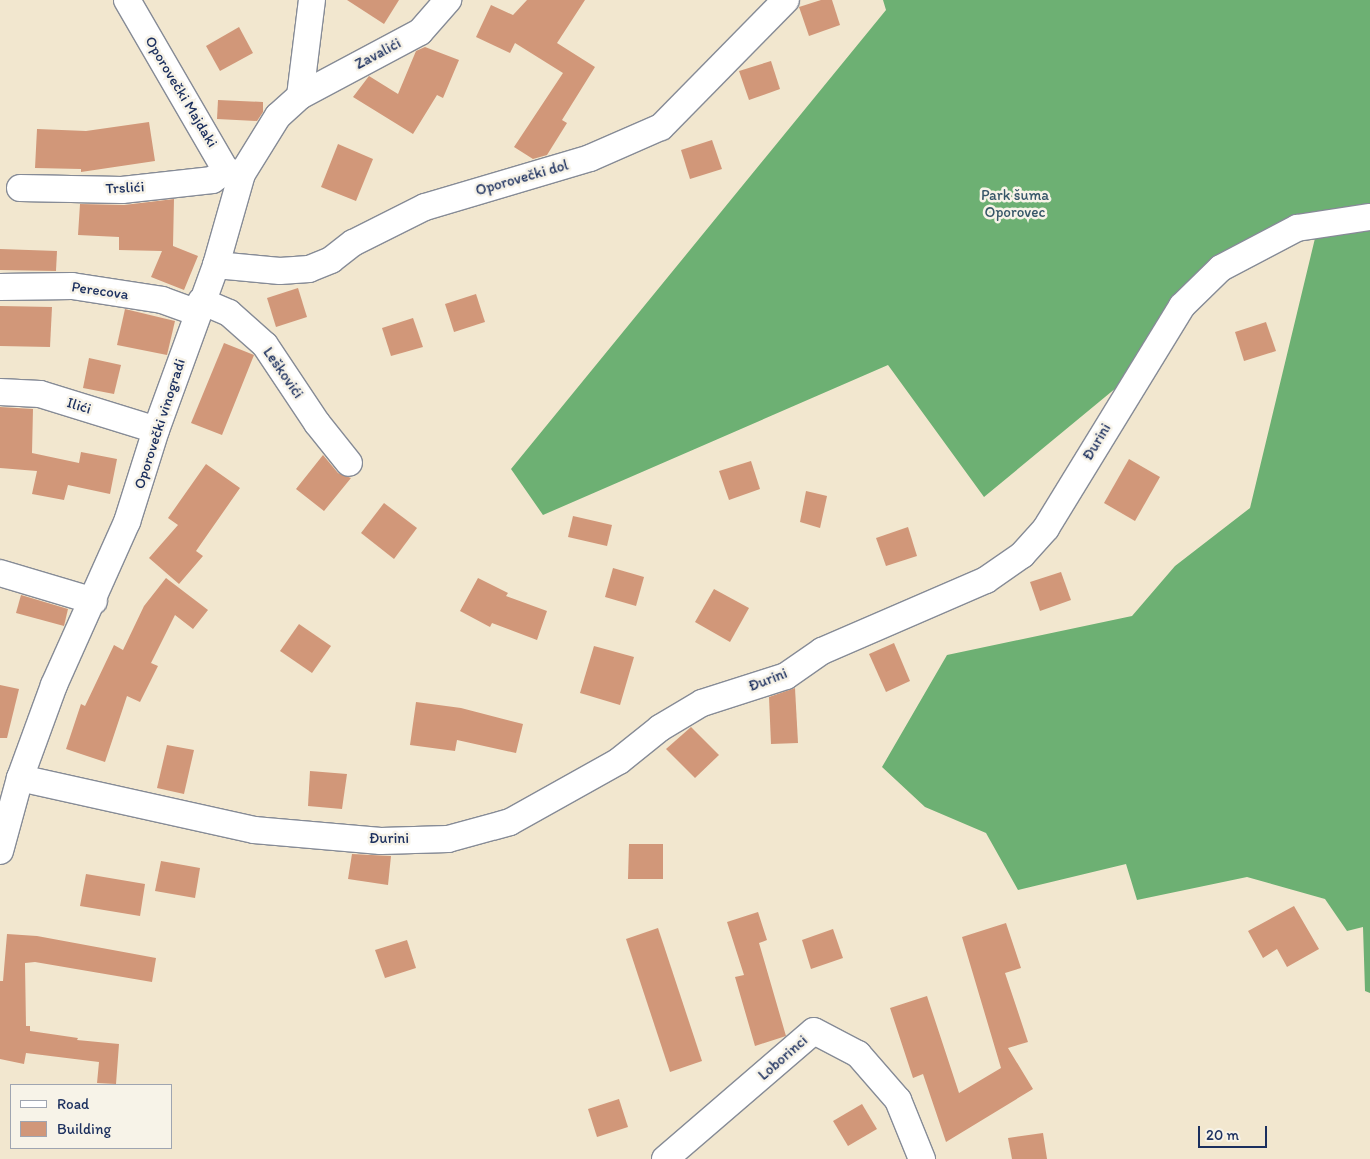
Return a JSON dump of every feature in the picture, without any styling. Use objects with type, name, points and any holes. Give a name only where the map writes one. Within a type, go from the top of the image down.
[{"type":"street","name":"Oporovečki Majdaki","points":[[127,0],[234,173]]},
{"type":"street","points":[[300,96],[312,0]]},
{"type":"street","name":"Zavalići","points":[[300,96],[420,32],[448,0]]},
{"type":"street","name":"Oporovečki dol","points":[[216,265],[280,271],[308,269],[331,260],[353,243],[425,207],[590,158],[661,127],[786,0]]},
{"type":"street","name":"Oporovečki vinogradi","points":[[0,851],[20,778],[54,686],[94,601],[128,522],[156,430],[199,307],[216,265],[234,173],[278,116],[300,96]]},
{"type":"street","name":"Trslići","points":[[20,188],[122,190],[212,180],[234,173]]},
{"type":"street","name":"Đurini","points":[[20,778],[274,832],[381,841],[448,839],[510,822],[620,761],[660,728],[702,703],[786,676],[822,650],[986,580],[1008,565],[1022,555],[1046,528],[1182,306],[1221,268],[1297,228],[1370,217]]},
{"type":"street","name":"Perecova","points":[[0,287],[72,286],[199,307]]},
{"type":"street","name":"Leškovići","points":[[199,307],[229,313],[265,345],[317,423],[350,463]]},
{"type":"street","name":"Ilići","points":[[0,392],[40,394],[156,430]]},
{"type":"street","points":[[0,572],[94,601]]},
{"type":"street","name":"Loborinci","points":[[665,1159],[814,1031],[858,1054],[898,1100],[922,1159]]},
{"type":"green space","name":"Park šuma Oporovec","points":[[883,0],[1370,0],[1370,993],[1365,991],[1363,927],[1347,931],[1325,899],[1247,877],[1137,900],[1126,864],[1018,890],[986,833],[925,807],[882,767],[947,655],[1132,616],[1175,566],[1250,508],[1317,230],[1238,268],[1145,364],[984,497],[888,365],[543,515],[511,469],[886,10]]},
{"type":"building","points":[[347,0],[399,0],[384,24]]},
{"type":"building","points":[[527,0],[585,0],[557,43],[595,67],[562,120],[567,123],[547,155],[533,159],[514,147],[563,73],[515,43],[510,53],[476,37],[491,5],[513,15]]},
{"type":"building","points":[[821,0],[832,0],[840,25],[809,36],[799,7]]},
{"type":"building","points":[[239,27],[253,53],[220,71],[206,46]]},
{"type":"building","points":[[425,47],[459,60],[443,98],[437,95],[413,134],[353,97],[369,76],[398,94],[416,51]]},
{"type":"building","points":[[771,61],[780,89],[749,100],[739,71]]},
{"type":"building","points":[[218,100],[263,102],[263,112],[257,121],[217,119]]},
{"type":"building","points":[[149,122],[155,161],[81,172],[81,169],[35,168],[37,129],[86,131]]},
{"type":"building","points":[[712,140],[722,169],[690,179],[681,150]]},
{"type":"building","points":[[338,144],[373,159],[356,201],[321,187]]},
{"type":"building","points":[[174,199],[173,246],[198,256],[184,290],[151,277],[162,251],[119,250],[119,237],[78,235],[80,204],[124,205]]},
{"type":"building","points":[[0,249],[57,251],[56,271],[0,270]]},
{"type":"building","points":[[298,288],[307,317],[276,327],[267,298]]},
{"type":"building","points":[[476,294],[485,322],[454,332],[445,304]]},
{"type":"building","points":[[0,306],[52,307],[50,347],[0,346]]},
{"type":"building","points":[[125,309],[175,321],[167,355],[117,345]]},
{"type":"building","points":[[413,318],[423,347],[391,356],[382,328]]},
{"type":"building","points":[[1266,322],[1276,351],[1244,361],[1235,332]]},
{"type":"building","points":[[224,343],[254,355],[222,435],[191,423]]},
{"type":"building","points":[[89,358],[121,365],[114,394],[83,388]]},
{"type":"building","points":[[0,407],[33,409],[32,453],[79,463],[81,452],[117,459],[110,494],[68,485],[64,500],[32,494],[37,471],[0,468]]},
{"type":"building","points":[[323,455],[338,473],[351,478],[324,511],[296,489]]},
{"type":"building","points":[[1129,459],[1160,477],[1135,521],[1104,503]]},
{"type":"building","points":[[751,461],[760,489],[729,500],[719,471]]},
{"type":"building","points":[[206,464],[240,488],[196,551],[203,556],[179,584],[149,558],[178,525],[168,518]]},
{"type":"building","points":[[806,491],[827,496],[820,528],[800,522]]},
{"type":"building","points":[[384,503],[417,528],[394,559],[361,533]]},
{"type":"building","points":[[573,516],[612,525],[607,546],[568,537]]},
{"type":"building","points":[[908,527],[917,556],[886,566],[876,538]]},
{"type":"building","points":[[613,568],[644,577],[636,606],[605,597]]},
{"type":"building","points":[[1061,572],[1071,600],[1040,611],[1030,582]]},
{"type":"building","points":[[166,578],[208,610],[193,629],[175,615],[151,663],[158,666],[140,702],[127,696],[105,762],[66,749],[81,704],[85,706],[114,645],[123,650],[144,606]]},
{"type":"building","points":[[478,578],[508,593],[506,596],[547,611],[537,640],[492,623],[490,627],[460,611]]},
{"type":"building","points":[[714,589],[749,608],[730,642],[695,622]]},
{"type":"building","points":[[21,595],[68,609],[64,626],[16,613]]},
{"type":"building","points":[[299,624],[331,646],[312,673],[280,651]]},
{"type":"building","points":[[894,643],[910,681],[886,692],[869,654]]},
{"type":"building","points":[[594,646],[634,657],[620,705],[580,693]]},
{"type":"building","points":[[0,685],[19,689],[7,738],[0,738]]},
{"type":"building","points":[[795,688],[798,743],[771,744],[769,697]]},
{"type":"building","points":[[416,702],[461,708],[523,724],[516,753],[457,740],[455,751],[410,745]]},
{"type":"building","points":[[691,727],[719,755],[695,778],[666,749]]},
{"type":"building","points":[[167,745],[194,750],[184,794],[157,788]]},
{"type":"building","points":[[310,771],[347,774],[342,809],[308,806]]},
{"type":"building","points":[[629,844],[663,844],[663,879],[628,879]]},
{"type":"building","points":[[352,854],[391,856],[388,885],[348,879]]},
{"type":"building","points":[[161,861],[200,868],[195,898],[155,891]]},
{"type":"building","points":[[86,874],[145,884],[140,916],[80,906]]},
{"type":"building","points":[[1294,906],[1319,949],[1287,967],[1277,949],[1263,958],[1248,931]]},
{"type":"building","points":[[758,912],[767,940],[759,943],[786,1036],[755,1046],[735,977],[744,975],[727,922]]},
{"type":"building","points":[[1006,923],[1021,968],[1005,973],[1028,1042],[1008,1048],[1033,1089],[946,1142],[923,1074],[913,1078],[890,1008],[927,996],[959,1093],[1001,1068],[962,937]]},
{"type":"building","points":[[658,928],[702,1061],[670,1072],[626,939]]},
{"type":"building","points":[[833,929],[843,958],[811,969],[802,940]]},
{"type":"building","points":[[7,934],[37,936],[156,958],[152,982],[35,962],[25,963],[26,1026],[30,1026],[30,1031],[78,1038],[77,1040],[119,1044],[116,1084],[97,1083],[99,1062],[26,1053],[24,1064],[0,1059],[0,981],[3,981]]},
{"type":"building","points":[[407,940],[416,968],[385,978],[375,950]]},
{"type":"building","points":[[619,1099],[628,1127],[597,1137],[588,1109]]},
{"type":"building","points":[[862,1104],[877,1129],[848,1146],[833,1121]]},
{"type":"building","points":[[1043,1133],[1047,1159],[1012,1159],[1008,1138]]}]
